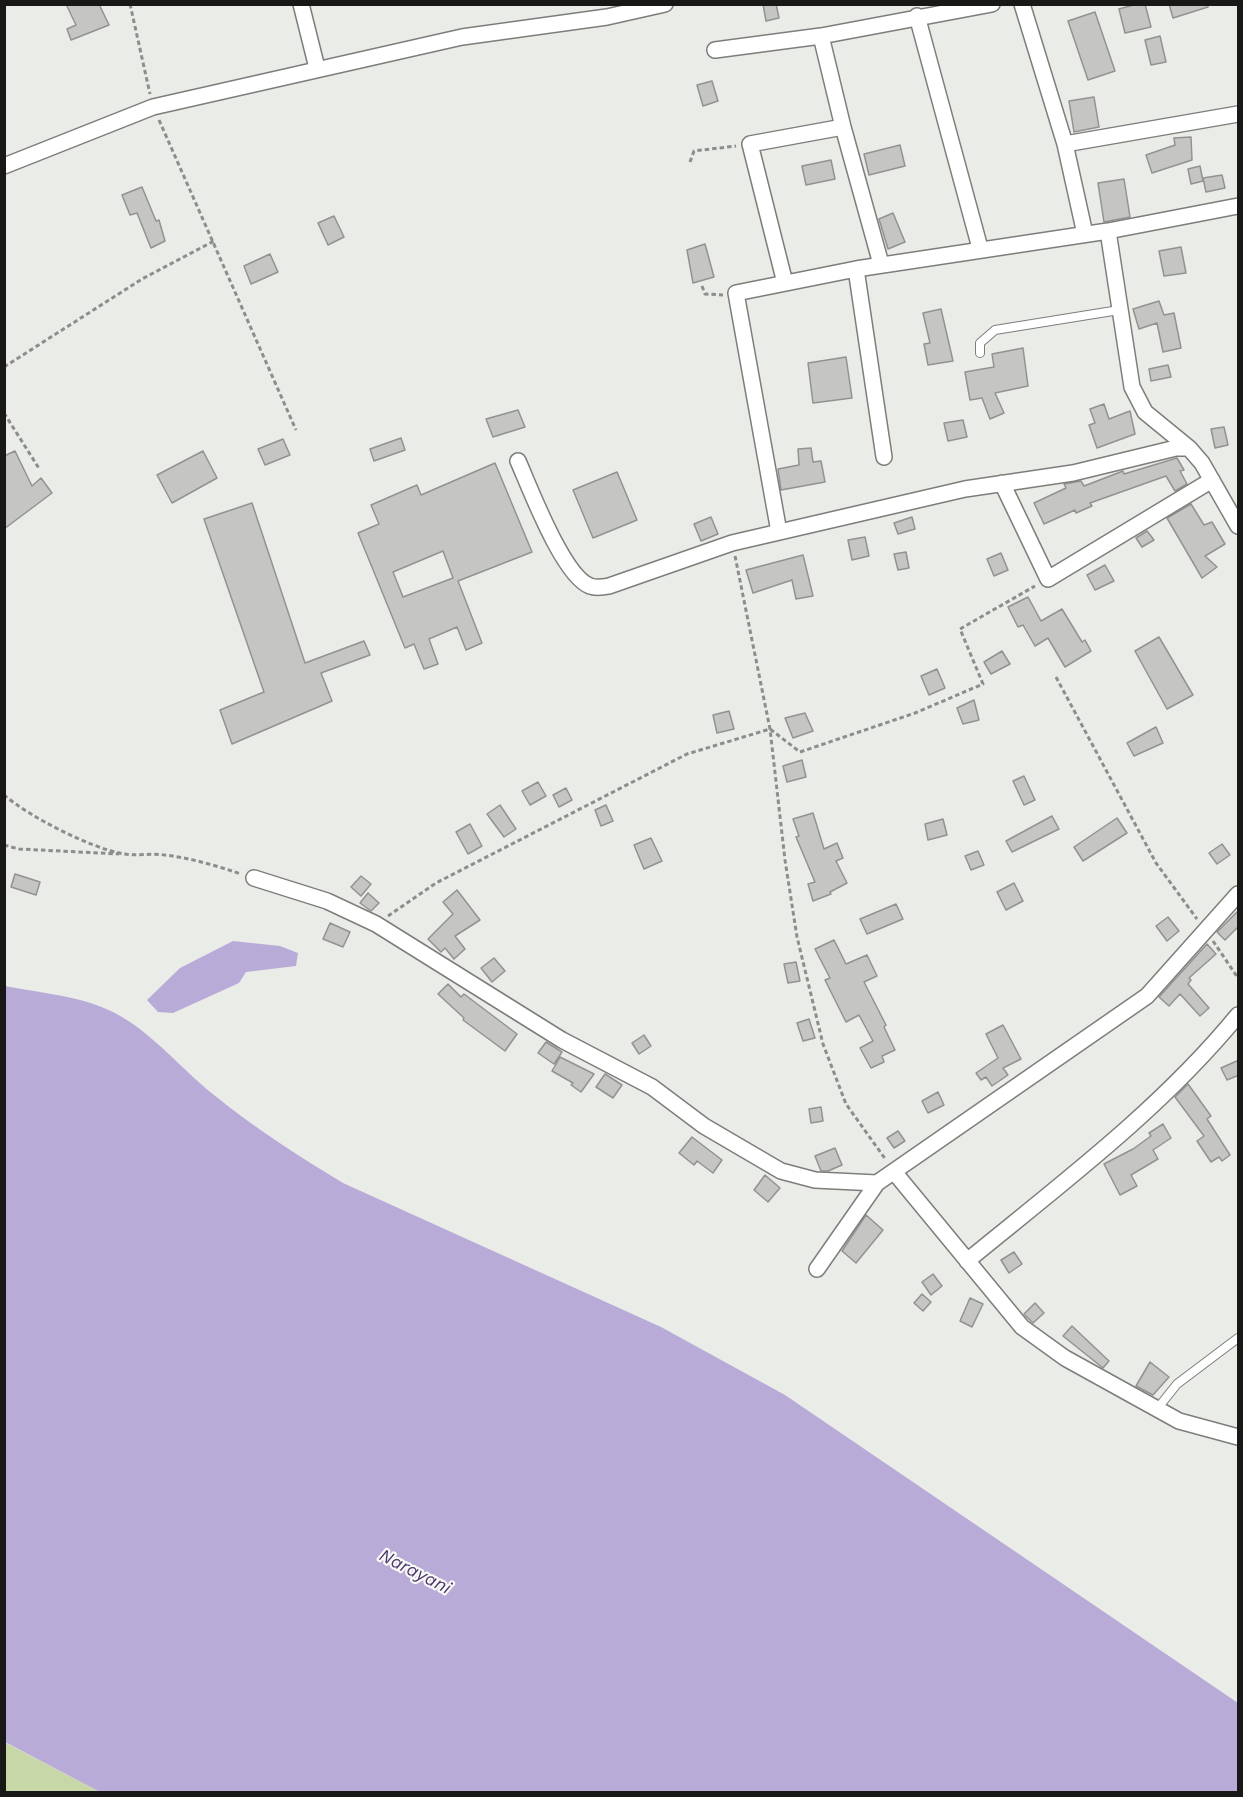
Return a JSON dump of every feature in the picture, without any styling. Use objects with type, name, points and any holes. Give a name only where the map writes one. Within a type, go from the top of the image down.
[{"type":"street","points":[[301,4],[317,68]]},
{"type":"street","points":[[4,166],[153,107],[317,68],[462,37],[607,17],[665,4]]},
{"type":"street","points":[[715,50],[821,36],[917,16],[993,4]]},
{"type":"street","points":[[1022,4],[1065,144],[1085,234]]},
{"type":"street","points":[[917,16],[980,248]]},
{"type":"street","points":[[821,36],[843,127],[881,264]]},
{"type":"street","points":[[1065,144],[1239,114]]},
{"type":"street","points":[[784,283],[750,144],[843,127]]},
{"type":"street","points":[[779,532],[736,293],[881,264],[1108,231],[1239,207]]},
{"type":"street","points":[[1108,231],[1132,387],[1151,417],[1189,448],[1212,480],[1239,526]]},
{"type":"street","points":[[856,269],[884,457]]},
{"type":"street","points":[[518,461],[565,559],[576,576],[591,587],[609,586],[732,543],[779,532],[965,489],[1073,473],[1176,448],[1189,448]]},
{"type":"street","points":[[1002,483],[1048,579],[1212,480]]},
{"type":"street","points":[[254,878],[327,901],[376,924],[562,1040],[652,1087],[704,1126],[781,1171],[815,1180],[877,1183]]},
{"type":"street","points":[[817,1269],[877,1183],[895,1173],[1019,1083],[1147,996],[1239,894]]},
{"type":"street","points":[[967,1261],[1124,1130],[1208,1052],[1239,1016]]},
{"type":"street","points":[[895,1173],[1022,1327],[1065,1358],[1179,1421],[1239,1437]]},
{"type":"lane","points":[[980,353],[980,343],[995,330],[1119,310]]},
{"type":"lane","points":[[1157,1409],[1177,1384],[1239,1338]]},
{"type":"path","points":[[130,4],[153,107],[296,430]]},
{"type":"path","points":[[690,162],[694,151],[750,144]]},
{"type":"path","points":[[4,367],[142,279],[214,241]]},
{"type":"path","points":[[702,286],[705,294],[714,296],[736,293]]},
{"type":"path","points":[[4,413],[40,470]]},
{"type":"path","points":[[732,543],[770,729],[784,860],[797,937],[823,1044],[846,1104],[895,1173]]},
{"type":"path","points":[[770,729],[800,752],[915,713],[983,684],[960,629],[1048,579]]},
{"type":"path","points":[[1056,677],[1156,864],[1239,978]]},
{"type":"path","points":[[376,924],[436,883],[687,754],[770,729]]},
{"type":"path","points":[[4,795],[19,807],[57,829],[122,854]]},
{"type":"path","points":[[4,845],[19,849],[164,855],[216,865],[254,878]]},
{"type":"green space","points":[[4,1742],[100,1792],[5,1792]]},
{"type":"water","points":[[233,941],[280,946],[298,953],[296,966],[246,972],[239,983],[173,1013],[158,1012],[147,1000],[180,968]]},
{"type":"water","name":"Narayani","points":[[5,986],[75,999],[115,1013],[142,1031],[202,1085],[245,1119],[343,1183],[661,1327],[785,1395],[1238,1703],[1238,1792],[100,1792],[5,1742]]},
{"type":"building","points":[[66,4],[99,4],[109,25],[71,40],[67,29],[76,25]]},
{"type":"building","points":[[763,4],[776,4],[779,18],[766,21]]},
{"type":"building","points":[[1145,4],[1151,27],[1125,33],[1119,9]]},
{"type":"building","points":[[1169,4],[1208,4],[1208,7],[1173,18]]},
{"type":"building","points":[[1095,12],[1115,71],[1088,80],[1068,21]]},
{"type":"building","points":[[1160,36],[1166,62],[1151,65],[1145,40]]},
{"type":"building","points":[[712,81],[718,101],[703,106],[697,85]]},
{"type":"building","points":[[1094,97],[1099,127],[1074,132],[1069,101]]},
{"type":"building","points":[[1191,137],[1192,160],[1152,173],[1146,155],[1175,145],[1174,138]]},
{"type":"building","points":[[900,145],[905,166],[869,175],[864,154]]},
{"type":"building","points":[[831,160],[835,179],[806,185],[802,166]]},
{"type":"building","points":[[1200,166],[1203,181],[1191,184],[1188,169]]},
{"type":"building","points":[[1222,175],[1225,188],[1206,192],[1203,178]]},
{"type":"building","points":[[1124,179],[1130,217],[1104,222],[1098,183]]},
{"type":"building","points":[[142,187],[156,221],[159,220],[165,241],[151,248],[137,213],[130,215],[122,195]]},
{"type":"building","points":[[893,213],[905,242],[888,249],[879,219]]},
{"type":"building","points":[[334,216],[344,237],[328,245],[318,223]]},
{"type":"building","points":[[705,244],[714,277],[693,283],[687,250]]},
{"type":"building","points":[[1181,247],[1186,273],[1164,276],[1159,251]]},
{"type":"building","points":[[270,254],[278,272],[251,284],[244,266]]},
{"type":"building","points":[[1159,301],[1164,315],[1174,313],[1181,348],[1163,352],[1157,323],[1139,329],[1133,309]]},
{"type":"building","points":[[941,309],[953,361],[928,365],[924,344],[930,343],[923,313]]},
{"type":"building","points":[[1023,348],[1028,386],[995,393],[1004,413],[990,419],[982,398],[970,400],[965,372],[994,367],[992,354]]},
{"type":"building","points":[[846,357],[852,398],[813,403],[808,363]]},
{"type":"building","points":[[1168,365],[1171,377],[1151,381],[1149,369]]},
{"type":"building","points":[[1104,404],[1109,419],[1130,411],[1135,434],[1097,448],[1089,425],[1095,423],[1090,409]]},
{"type":"building","points":[[518,410],[525,427],[493,437],[486,419]]},
{"type":"building","points":[[963,420],[967,437],[948,441],[944,423]]},
{"type":"building","points":[[1224,427],[1228,445],[1215,448],[1211,429]]},
{"type":"building","points":[[401,438],[405,450],[374,461],[370,449]]},
{"type":"building","points":[[283,439],[290,455],[265,465],[258,449]]},
{"type":"building","points":[[811,448],[813,462],[821,461],[825,482],[781,490],[778,469],[799,465],[798,449]]},
{"type":"building","points":[[15,451],[32,486],[41,478],[52,493],[4,529],[4,456]]},
{"type":"building","points":[[203,451],[217,478],[172,503],[157,475]]},
{"type":"building","points":[[1177,458],[1184,470],[1180,471],[1187,484],[1175,491],[1166,476],[1090,503],[1092,506],[1076,513],[1075,510],[1044,524],[1034,503],[1066,488],[1064,484],[1081,481],[1084,486],[1123,471],[1124,474]]},
{"type":"building","points":[[495,463],[532,552],[458,581],[482,643],[466,650],[457,627],[429,639],[438,664],[424,669],[414,644],[405,648],[358,533],[379,524],[371,505],[417,485],[421,495]],"holes":[[[443,551],[453,578],[403,597],[393,572]]]},
{"type":"building","points":[[617,472],[637,520],[593,538],[573,490]]},
{"type":"building","points":[[252,503],[305,663],[364,641],[370,655],[321,673],[332,701],[232,744],[220,710],[264,692],[204,519]]},
{"type":"building","points":[[1191,504],[1204,525],[1212,522],[1225,544],[1205,556],[1217,567],[1202,578],[1167,518]]},
{"type":"building","points":[[711,517],[718,534],[701,541],[694,524]]},
{"type":"building","points":[[912,517],[915,529],[898,534],[894,523]]},
{"type":"building","points":[[1147,531],[1154,540],[1142,547],[1136,538]]},
{"type":"building","points":[[865,537],[869,556],[852,560],[848,540]]},
{"type":"building","points":[[906,552],[909,568],[898,570],[894,554]]},
{"type":"building","points":[[1001,553],[1008,570],[994,576],[987,559]]},
{"type":"building","points":[[803,555],[813,596],[796,599],[792,580],[753,593],[746,570]]},
{"type":"building","points":[[1105,565],[1114,581],[1095,590],[1087,575]]},
{"type":"building","points":[[1028,597],[1041,621],[1062,609],[1082,642],[1085,640],[1091,651],[1065,667],[1048,638],[1035,646],[1023,625],[1018,627],[1008,607]]},
{"type":"building","points":[[1159,637],[1193,695],[1167,709],[1135,651]]},
{"type":"building","points":[[1002,651],[1010,664],[991,674],[984,662]]},
{"type":"building","points":[[937,669],[945,688],[929,695],[921,676]]},
{"type":"building","points":[[974,700],[979,720],[963,724],[957,708]]},
{"type":"building","points":[[729,711],[734,729],[717,733],[713,715]]},
{"type":"building","points":[[805,713],[813,731],[793,738],[785,718]]},
{"type":"building","points":[[1156,727],[1163,743],[1134,756],[1127,743]]},
{"type":"building","points":[[802,760],[806,777],[787,782],[783,766]]},
{"type":"building","points":[[1024,776],[1035,800],[1024,805],[1013,781]]},
{"type":"building","points":[[538,782],[546,796],[530,805],[522,791]]},
{"type":"building","points":[[566,788],[572,800],[559,807],[553,795]]},
{"type":"building","points":[[500,805],[516,829],[504,837],[487,814]]},
{"type":"building","points":[[606,805],[613,821],[601,826],[595,810]]},
{"type":"building","points":[[813,813],[824,849],[837,843],[843,858],[836,861],[847,883],[830,892],[831,894],[813,901],[808,884],[815,882],[796,837],[799,836],[793,819]]},
{"type":"building","points":[[1052,816],[1059,829],[1012,852],[1006,841]]},
{"type":"building","points":[[1117,818],[1127,833],[1083,861],[1074,847]]},
{"type":"building","points":[[943,819],[947,835],[928,840],[925,824]]},
{"type":"building","points":[[470,824],[482,846],[468,854],[456,832]]},
{"type":"building","points":[[651,838],[662,861],[644,869],[634,845]]},
{"type":"building","points":[[1222,844],[1230,855],[1217,864],[1209,853]]},
{"type":"building","points":[[978,851],[984,865],[971,870],[965,856]]},
{"type":"building","points":[[15,874],[40,882],[36,895],[11,887]]},
{"type":"building","points":[[361,876],[371,884],[361,896],[351,887]]},
{"type":"building","points":[[1014,883],[1023,901],[1006,910],[997,892]]},
{"type":"building","points":[[457,890],[480,920],[455,936],[465,949],[454,959],[445,948],[441,952],[428,939],[453,914],[443,902]]},
{"type":"building","points":[[368,893],[379,903],[371,911],[360,903]]},
{"type":"building","points":[[896,904],[903,919],[867,934],[860,919]]},
{"type":"building","points":[[1239,910],[1239,926],[1225,940],[1217,932]]},
{"type":"building","points":[[1168,917],[1179,931],[1167,941],[1156,926]]},
{"type":"building","points":[[330,923],[350,932],[343,947],[323,939]]},
{"type":"building","points":[[834,940],[846,964],[867,955],[877,976],[864,982],[886,1025],[884,1027],[895,1050],[882,1056],[884,1062],[871,1068],[860,1048],[873,1041],[859,1015],[846,1022],[825,980],[830,978],[815,949]]},
{"type":"building","points":[[1207,944],[1216,954],[1189,978],[1191,980],[1188,984],[1209,1008],[1200,1016],[1180,994],[1169,1006],[1159,997]]},
{"type":"building","points":[[494,958],[505,971],[492,982],[481,968]]},
{"type":"building","points":[[796,962],[800,981],[788,983],[784,964]]},
{"type":"building","points":[[448,984],[461,997],[464,994],[517,1034],[505,1051],[463,1020],[464,1018],[438,994]]},
{"type":"building","points":[[809,1019],[815,1038],[803,1041],[797,1023]]},
{"type":"building","points":[[1003,1025],[1021,1059],[1003,1068],[1008,1075],[992,1086],[986,1077],[981,1080],[976,1073],[998,1058],[986,1034]]},
{"type":"building","points":[[644,1035],[651,1046],[639,1054],[632,1043]]},
{"type":"building","points":[[546,1042],[562,1052],[554,1064],[538,1053]]},
{"type":"building","points":[[560,1057],[594,1074],[581,1092],[571,1085],[573,1083],[552,1071]]},
{"type":"building","points":[[1239,1060],[1239,1075],[1227,1080],[1221,1068]]},
{"type":"building","points":[[605,1074],[622,1085],[613,1098],[596,1087]]},
{"type":"building","points":[[1188,1084],[1211,1116],[1207,1119],[1230,1155],[1222,1161],[1219,1157],[1211,1162],[1197,1141],[1204,1136],[1175,1097]]},
{"type":"building","points":[[938,1092],[944,1105],[928,1113],[922,1101]]},
{"type":"building","points":[[821,1107],[823,1121],[811,1123],[809,1109]]},
{"type":"building","points":[[1163,1124],[1171,1138],[1153,1150],[1158,1159],[1131,1175],[1137,1186],[1120,1195],[1104,1164],[1133,1149],[1151,1136],[1149,1133]]},
{"type":"building","points":[[898,1131],[905,1141],[894,1148],[887,1138]]},
{"type":"building","points":[[692,1137],[722,1160],[713,1173],[697,1161],[694,1165],[679,1153]]},
{"type":"building","points":[[835,1148],[842,1165],[828,1171],[821,1171],[815,1156]]},
{"type":"building","points":[[765,1175],[780,1188],[768,1202],[754,1190]]},
{"type":"building","points":[[866,1215],[883,1230],[856,1263],[842,1251]]},
{"type":"building","points":[[1014,1252],[1022,1264],[1009,1273],[1001,1260]]},
{"type":"building","points":[[933,1274],[942,1286],[931,1295],[922,1282]]},
{"type":"building","points":[[922,1294],[931,1302],[923,1311],[914,1303]]},
{"type":"building","points":[[970,1298],[983,1304],[972,1327],[960,1321]]},
{"type":"building","points":[[1035,1303],[1044,1313],[1033,1323],[1024,1314]]},
{"type":"building","points":[[1072,1326],[1109,1361],[1103,1368],[1063,1336]]},
{"type":"building","points":[[1150,1362],[1169,1377],[1153,1395],[1136,1386]]}]
